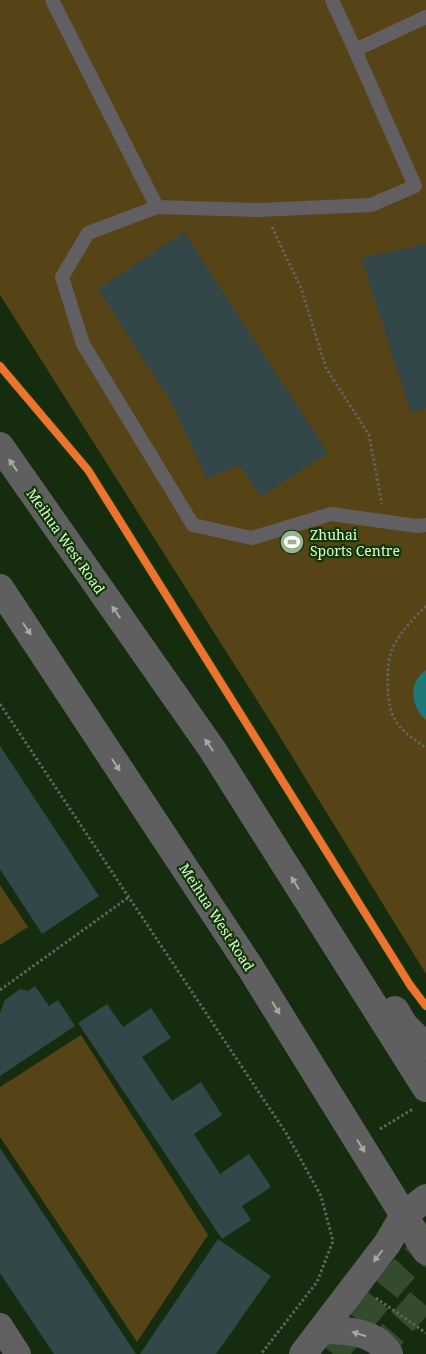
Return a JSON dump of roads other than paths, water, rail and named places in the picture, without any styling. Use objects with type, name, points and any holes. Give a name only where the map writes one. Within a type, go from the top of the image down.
[{"type":"main road","name":"Meihua West Road","points":[[0,446],[212,749],[321,924],[422,1097]]},
{"type":"main road","name":"Meihua West Road","points":[[0,588],[250,967],[426,1250]]},
{"type":"main road","points":[[321,924],[369,971],[404,1025],[426,1047]]},
{"type":"main road","points":[[303,1354],[357,1285],[387,1244],[404,1216],[426,1198]]},
{"type":"main road","points":[[322,1330],[346,1330],[362,1334],[379,1343],[389,1354]]},
{"type":"street","points":[[0,1326],[18,1354]]},
{"type":"lane","points":[[52,0],[157,207]]},
{"type":"lane","points":[[332,0],[415,186],[371,205],[264,209],[157,207],[88,232],[62,277],[83,344],[193,525],[252,538],[331,514],[418,526],[426,525]]},
{"type":"lane","points":[[355,50],[426,17]]},
{"type":"water","points":[[426,670],[426,720],[417,709],[413,695],[416,681]]},
{"type":"tunnel","points":[[333,1354],[394,1280],[426,1246]]},
{"type":"tunnel","points":[[375,1354],[426,1295]]},
{"type":"place","name":"Zhuhai Sports Centre","points":[[292,542]]}]
